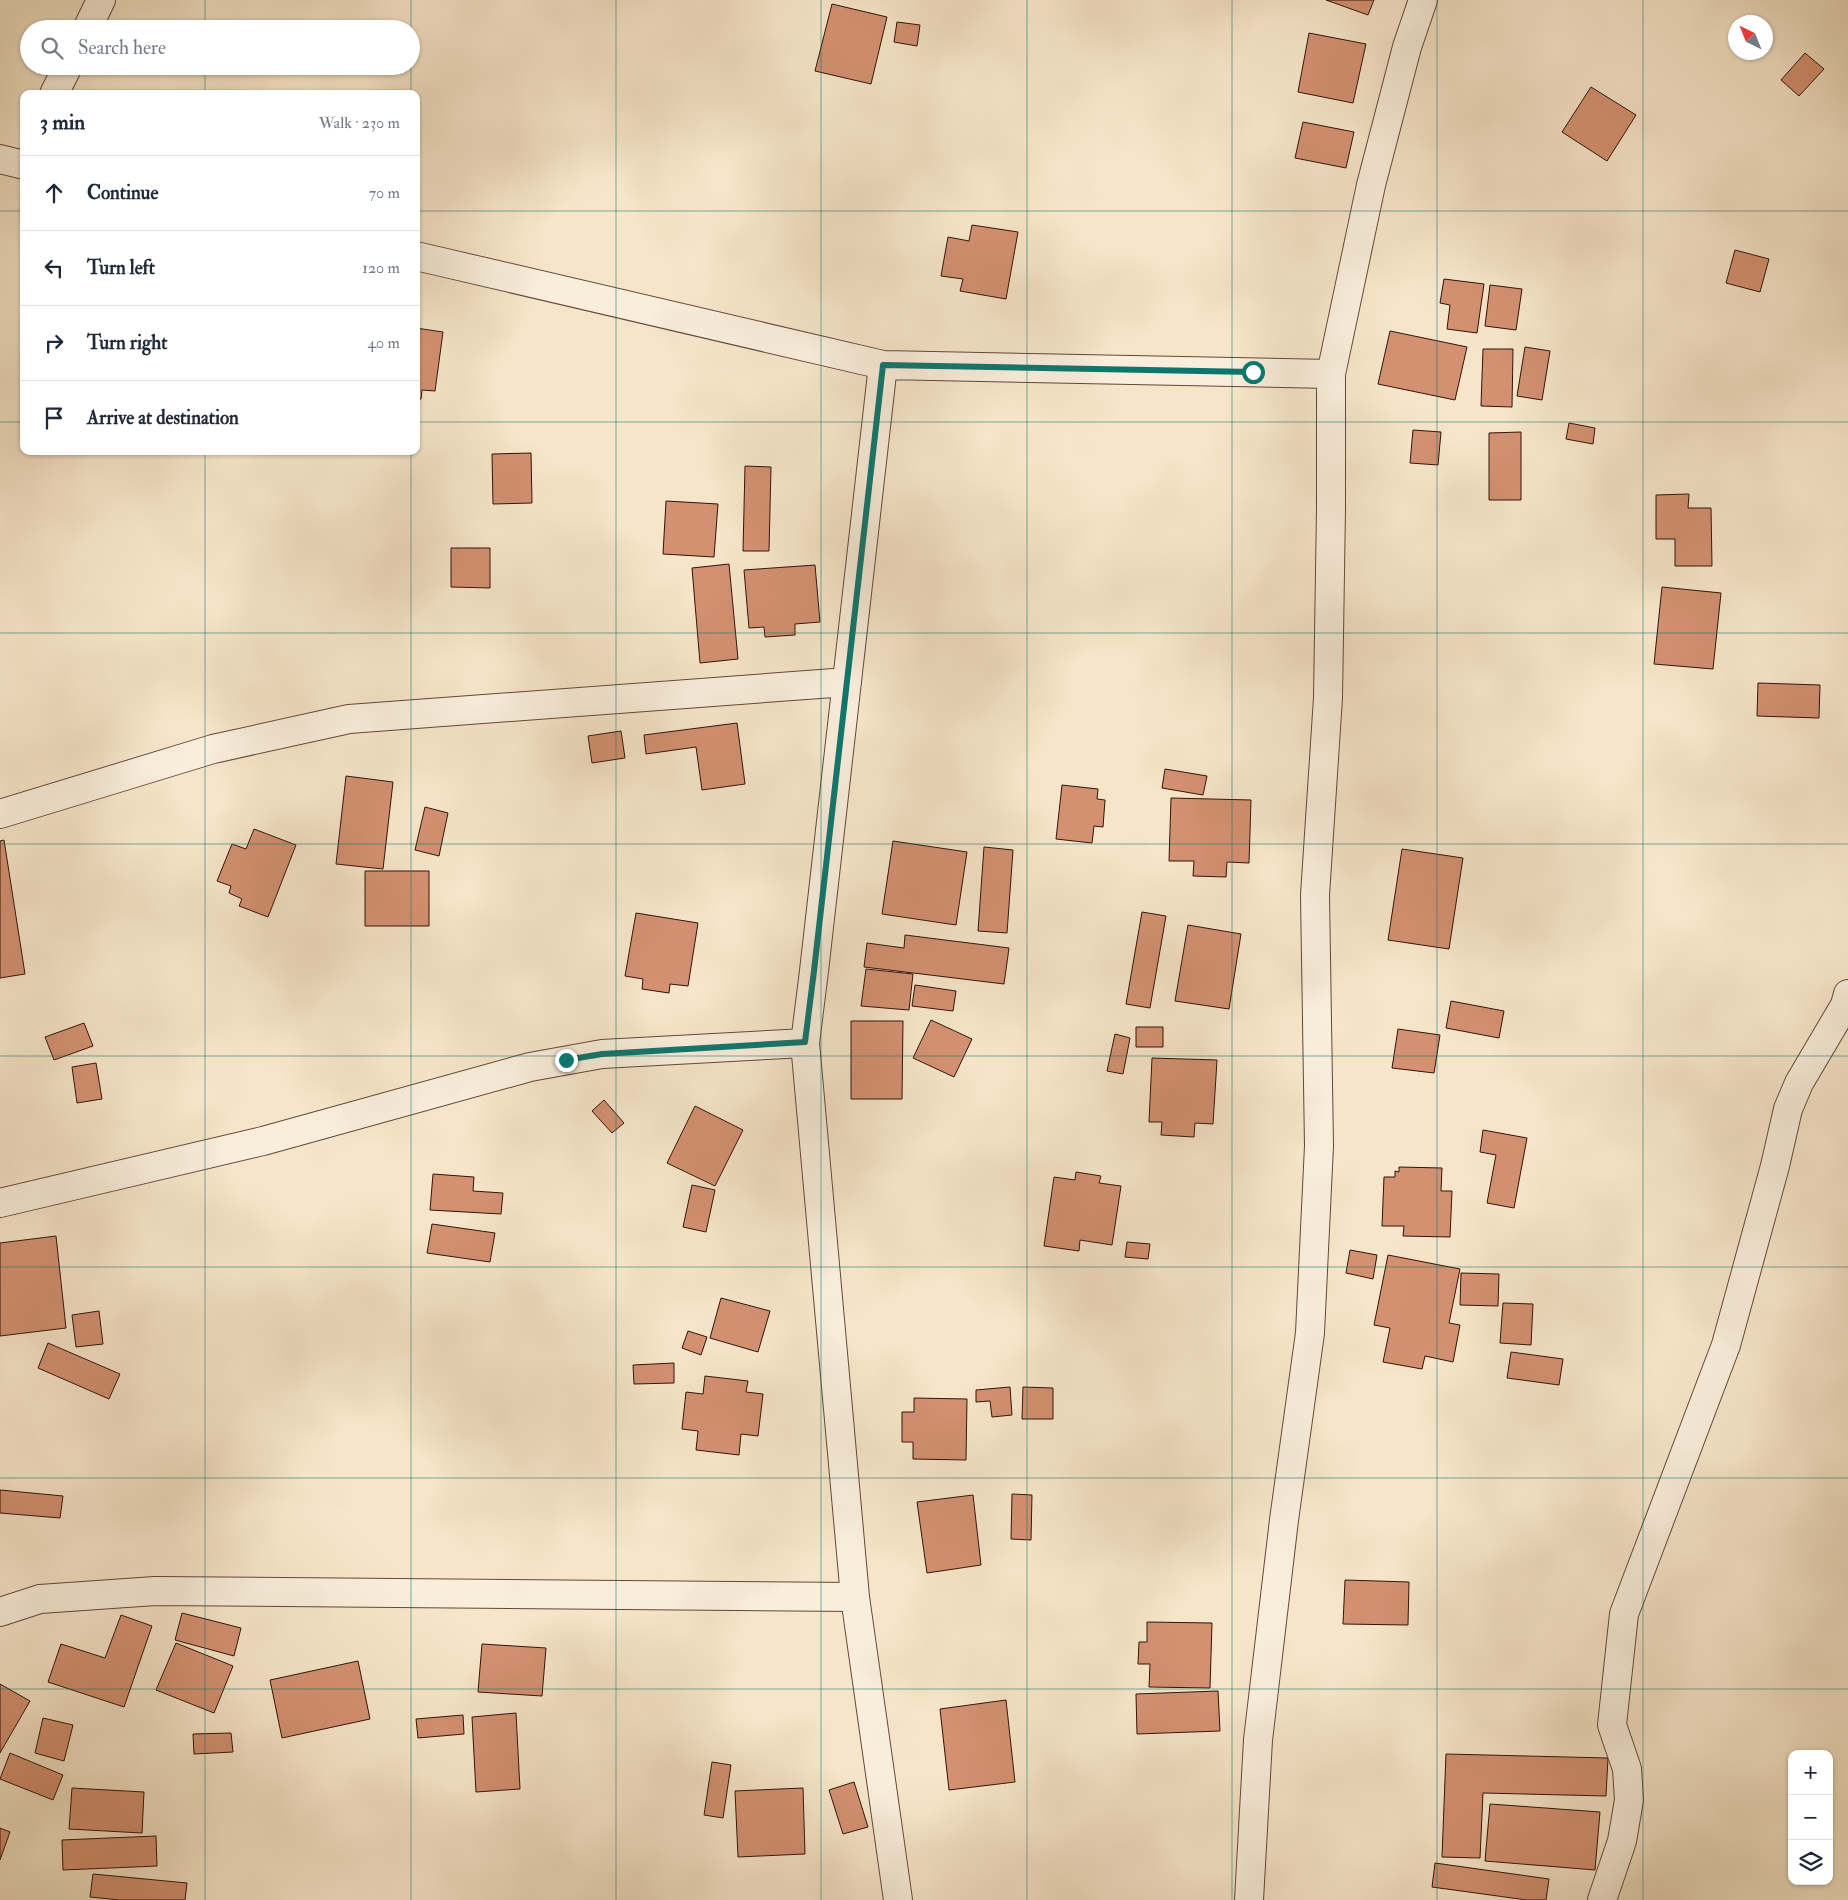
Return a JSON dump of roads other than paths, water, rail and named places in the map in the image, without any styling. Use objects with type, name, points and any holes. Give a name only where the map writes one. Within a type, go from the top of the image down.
[{"type":"street","points":[[91,20],[101,0]]},
{"type":"street","points":[[1249,1900],[1258,1740],[1284,1520],[1310,1333],[1319,1146],[1315,895],[1328,698],[1331,374],[1371,184],[1407,47],[1423,0]]},
{"type":"street","points":[[56,90],[64,75]]},
{"type":"street","points":[[420,257],[883,365],[1331,374]]},
{"type":"street","points":[[883,365],[805,1042],[855,1597],[898,1900]]},
{"type":"street","points":[[0,814],[212,749],[349,720],[847,682]]},
{"type":"street","points":[[1602,1900],[1622,1841],[1629,1800],[1627,1769],[1612,1725],[1624,1614],[1726,1345],[1775,1166],[1788,1109],[1799,1083],[1848,994]]},
{"type":"street","points":[[0,1203],[263,1141],[530,1067],[602,1054],[805,1042]]},
{"type":"street","points":[[0,1612],[40,1600],[155,1591],[855,1597]]}]
